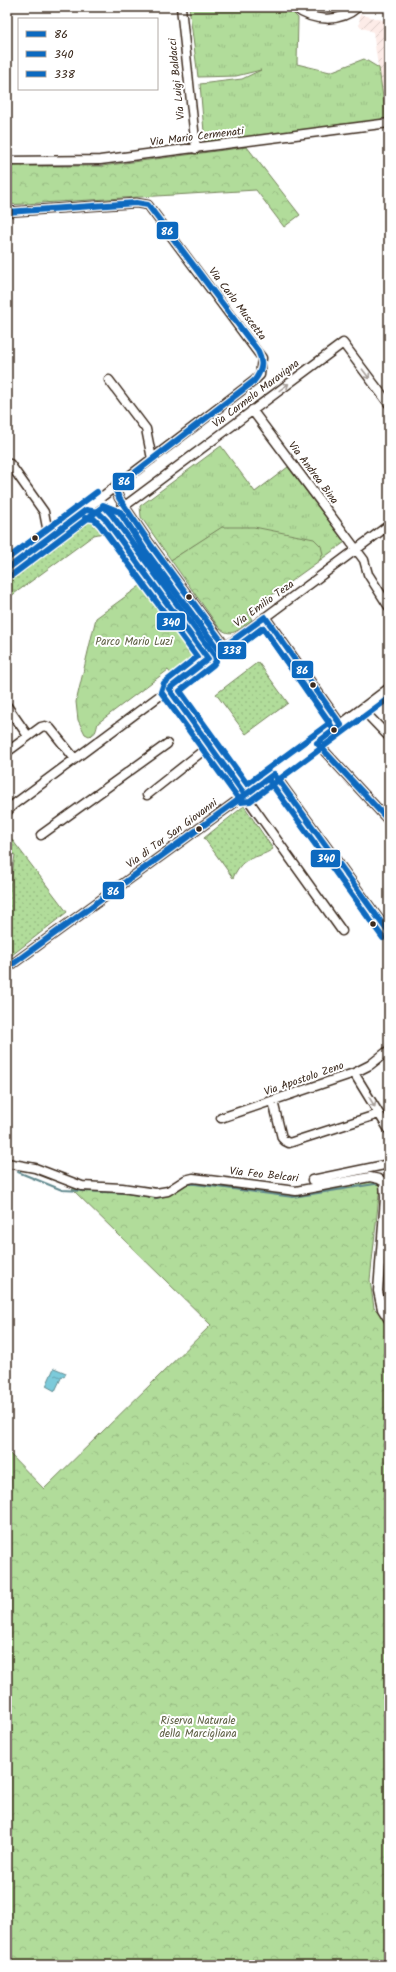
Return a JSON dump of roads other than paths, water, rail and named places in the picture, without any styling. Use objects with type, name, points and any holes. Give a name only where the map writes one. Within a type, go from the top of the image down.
[{"type":"street","name":"Via Luigi Baldacci","points":[[181,7],[196,149]]},
{"type":"street","points":[[294,7],[305,14],[324,19],[344,16],[358,7]]},
{"type":"street","name":"Via Mario Cermenati","points":[[7,161],[100,160],[196,149],[389,123]]},
{"type":"street","name":"Via Carlo Muscetta","points":[[7,212],[136,202],[148,205],[262,358],[260,375],[254,381],[7,569]]},
{"type":"street","name":"Via Carmelo Maravigna","points":[[106,520],[344,343],[389,404]]},
{"type":"street","points":[[109,380],[146,429],[152,459]]},
{"type":"street","name":"Via Andrea Bina","points":[[252,410],[364,560],[368,574],[389,607]]},
{"type":"street","points":[[10,464],[44,512],[49,538]]},
{"type":"street","points":[[115,488],[152,548],[226,646]]},
{"type":"street","points":[[106,520],[102,509],[103,497],[125,506]]},
{"type":"street","points":[[86,510],[98,512],[106,520],[208,659]]},
{"type":"street","name":"Via Emilio Teza","points":[[7,812],[208,659],[389,525]]},
{"type":"street","points":[[136,559],[141,560],[145,558],[152,548]]},
{"type":"street","points":[[166,601],[170,590],[176,587],[183,590]]},
{"type":"street","points":[[265,617],[341,725]]},
{"type":"street","name":"Via di Tor San Giovanni","points":[[7,968],[341,725],[389,688]]},
{"type":"street","points":[[169,689],[342,931]]},
{"type":"street","points":[[7,706],[28,736]]},
{"type":"street","points":[[362,709],[389,737]]},
{"type":"street","points":[[8,750],[41,727],[45,726],[50,728],[75,759]]},
{"type":"street","points":[[317,742],[389,821]]},
{"type":"street","points":[[41,836],[167,744]]},
{"type":"street","points":[[147,794],[209,746]]},
{"type":"street","points":[[274,774],[389,933]]},
{"type":"street","name":"Via Apostolo Zeno","points":[[221,1118],[354,1073],[370,1065],[389,1050]]},
{"type":"street","points":[[354,1073],[384,1117],[389,1130]]},
{"type":"street","points":[[273,1101],[283,1139],[289,1143],[384,1117]]},
{"type":"street","name":"Via Feo Belcari","points":[[7,1163],[36,1168],[82,1186],[122,1188],[156,1193],[168,1191],[185,1180],[193,1178],[296,1191],[367,1174]]},
{"type":"street","points":[[312,1180],[367,1174],[389,1164]]},
{"type":"street","points":[[367,1174],[382,1181],[387,1202],[378,1291],[382,1309],[389,1320]]},
{"type":"water","points":[[54,1368],[66,1373],[64,1377],[62,1376],[55,1391],[46,1386]]},
{"type":"waterway","points":[[18,1172],[62,1190],[126,1193],[157,1198],[170,1194]]},
{"type":"waterway","points":[[174,1192],[187,1184],[195,1184],[293,1197],[381,1183]]},
{"type":"park label","name":"Parco Mario Luzi","points":[[134,642]]},
{"type":"park label","name":"Riserva Naturale della Marcigliana","points":[[198,1727]]}]
